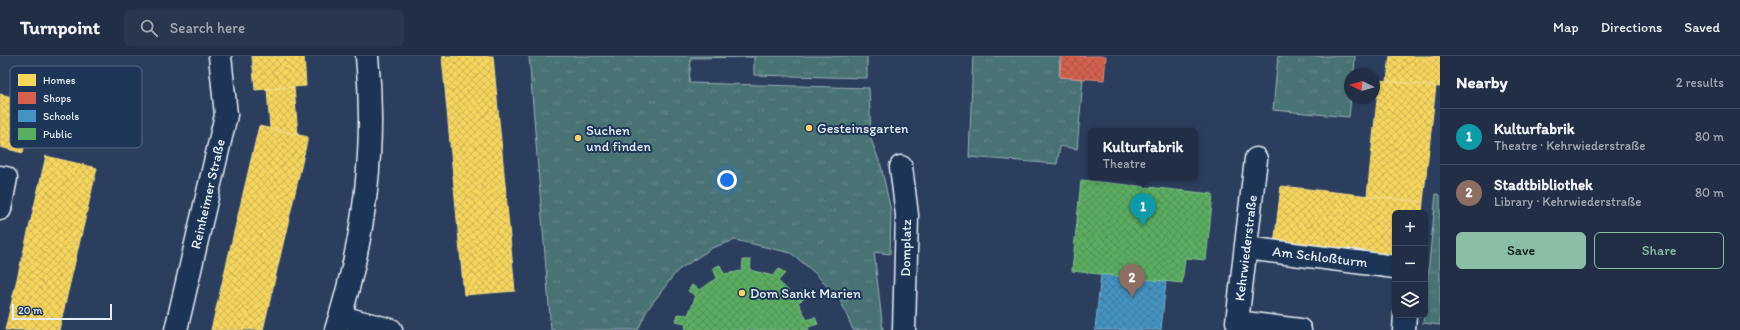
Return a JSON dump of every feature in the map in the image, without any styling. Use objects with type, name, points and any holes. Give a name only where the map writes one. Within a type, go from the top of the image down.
[{"type":"street","name":"Reinheimer Straße","points":[[176,330],[226,115],[220,56]]},
{"type":"street","points":[[367,56],[370,86],[368,180],[355,264],[339,324],[391,330]]},
{"type":"street","name":"Kehrwiederstraße","points":[[1231,326],[1246,248],[1256,159]]},
{"type":"street","name":"Domplatz","points":[[901,167],[907,215],[904,330]]},
{"type":"street","points":[[0,177],[6,178],[0,209]]},
{"type":"street","name":"Am Schloßturm","points":[[1246,248],[1392,267]]},
{"type":"street","points":[[1404,330],[1406,318]]},
{"type":"street","points":[[1231,326],[1300,330]]},
{"type":"green space","points":[[529,56],[867,56],[867,78],[754,75],[754,57],[691,58],[689,83],[869,88],[871,139],[881,166],[891,211],[890,254],[874,252],[883,330],[853,330],[841,302],[815,273],[791,253],[735,240],[712,248],[677,271],[647,310],[638,330],[551,330]]},
{"type":"green space","points":[[973,56],[1060,56],[1059,77],[1083,79],[1077,149],[1060,146],[1057,164],[969,157]]},
{"type":"green space","points":[[1278,56],[1355,56],[1354,68],[1344,68],[1344,104],[1350,104],[1349,117],[1273,110]]},
{"type":"green space","points":[[1436,194],[1440,195],[1440,325],[1423,323],[1424,318],[1428,318],[1428,273]]},
{"type":"building: Homes","points":[[252,56],[304,56],[306,86],[255,90]]},
{"type":"building: Homes","points":[[442,56],[493,56],[515,291],[464,295]]},
{"type":"building: Homes","points":[[1390,56],[1440,56],[1440,87],[1387,81]]},
{"type":"building: Homes","points":[[1380,80],[1436,86],[1423,202],[1367,196],[1377,104],[1380,104]]},
{"type":"building: Homes","points":[[294,87],[298,135],[270,128],[267,89]]},
{"type":"building: Homes","points":[[0,94],[10,96],[10,148],[24,148],[23,153],[0,147]]},
{"type":"building: Homes","points":[[259,126],[308,137],[263,330],[211,330]]},
{"type":"building: Homes","points":[[46,156],[97,168],[59,330],[5,330]]},
{"type":"building: Homes","points":[[1281,186],[1423,202],[1422,210],[1392,210],[1392,258],[1274,245]]},
{"type":"building: Shops","points":[[1061,56],[1106,56],[1104,80],[1060,77]]},
{"type":"building: Schools","points":[[1101,274],[1166,281],[1161,330],[1095,330]]},
{"type":"building: Public","points":[[1081,180],[1213,194],[1206,260],[1185,258],[1182,283],[1072,271]]},
{"type":"building: Public","name":"Dom Sankt Marien","points":[[743,260],[751,260],[750,270],[773,276],[779,269],[785,273],[778,281],[794,296],[803,291],[807,297],[798,302],[807,320],[815,317],[818,324],[808,327],[809,330],[686,330],[685,323],[676,321],[678,314],[688,315],[696,296],[688,291],[692,285],[700,290],[717,278],[713,268],[720,265],[724,274],[742,271]]},
{"type":"place","name":"Gesteinsgarten","points":[[809,128]]},
{"type":"place","name":"Suchen und finden","points":[[578,138]]},
{"type":"place","name":"Kulturfabrik","points":[[1143,226]]},
{"type":"place","name":"Dom Sankt Marien","points":[[742,293]]},
{"type":"place","name":"Stadtbibliothek","points":[[1132,297]]}]
